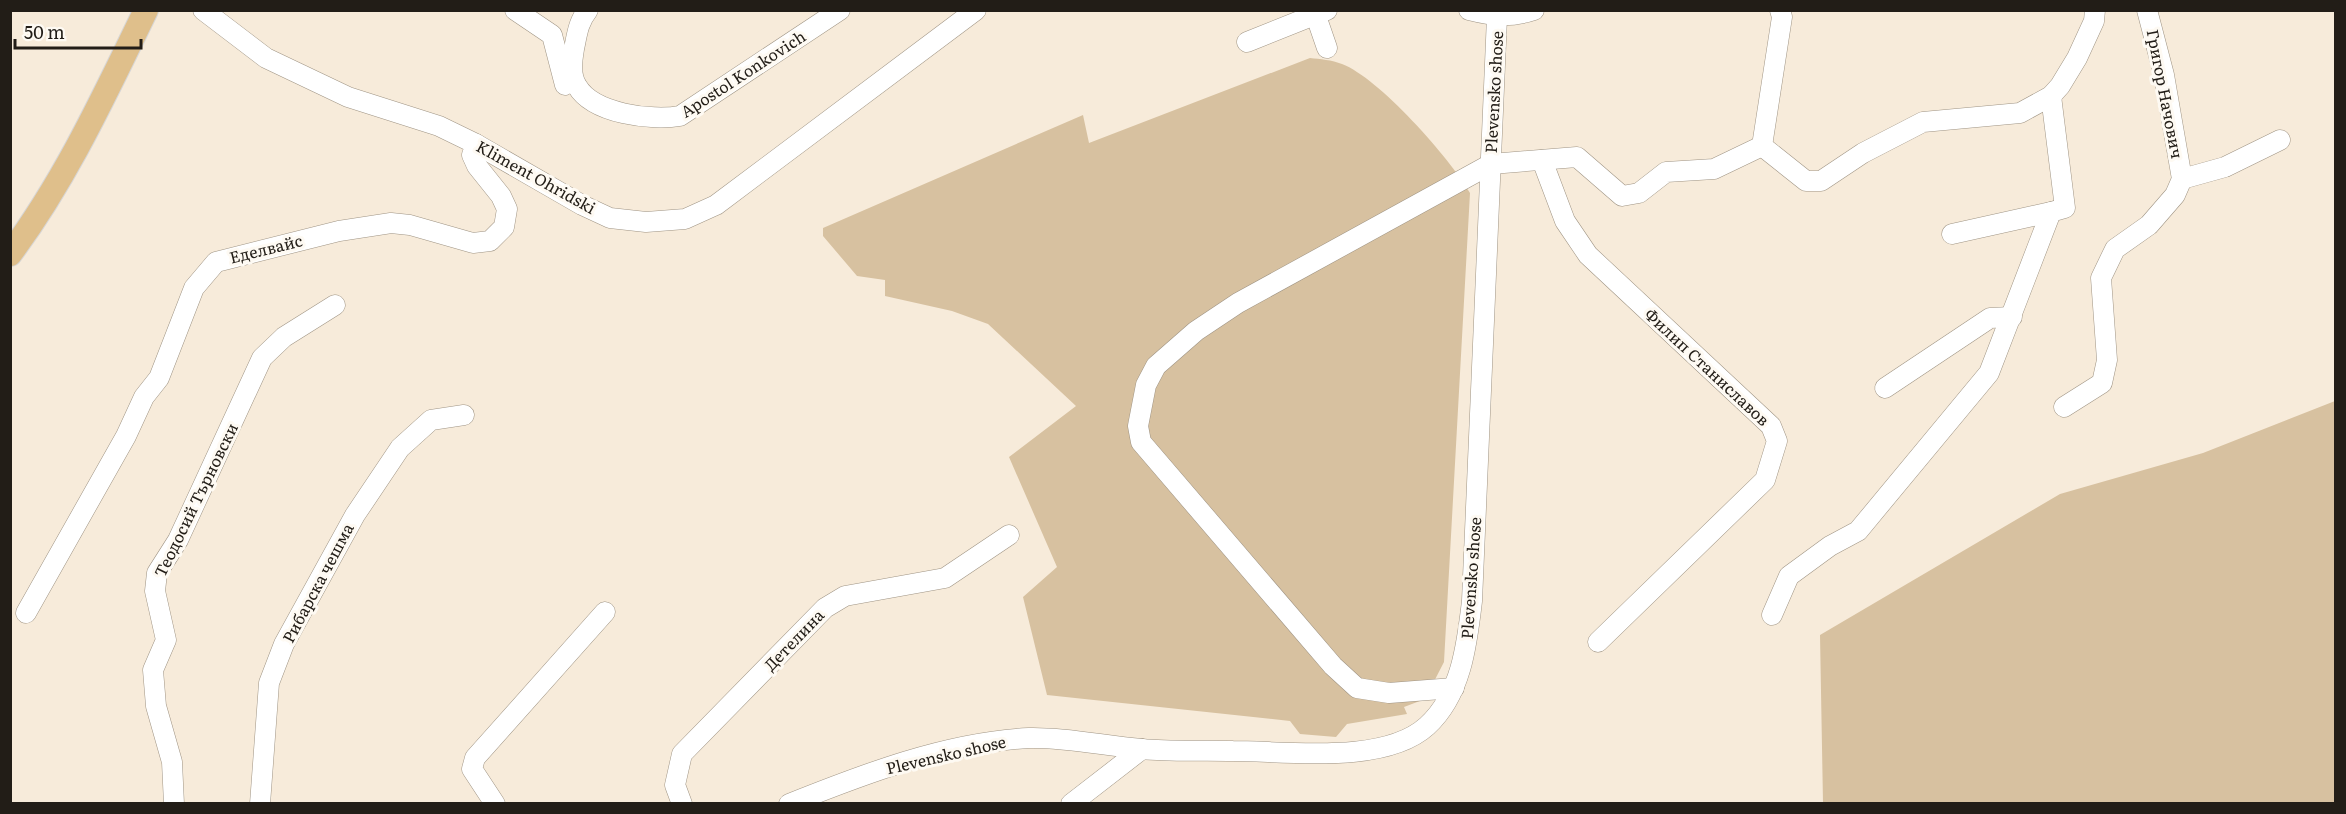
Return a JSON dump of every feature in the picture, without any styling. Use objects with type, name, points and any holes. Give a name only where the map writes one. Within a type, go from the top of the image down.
[{"type":"main road","points":[[10,254],[37,218],[80,144],[146,10]]},
{"type":"street","name":"Kliment Ohridski","points":[[203,10],[266,58],[348,97],[438,126],[476,144],[609,218],[646,222],[685,219],[716,205],[976,10]]},
{"type":"street","name":"Apostol Konkovich","points":[[515,10],[552,35],[567,90],[577,87],[596,102],[634,116],[661,120],[680,116],[840,10]]},
{"type":"street","points":[[577,87],[572,73],[572,59],[578,29],[588,10]]},
{"type":"street","points":[[1469,10],[1497,17],[1518,16],[1534,10]]},
{"type":"street","points":[[1762,146],[1782,17],[1780,10]]},
{"type":"street","points":[[1762,146],[1806,181],[1821,181],[1863,153],[1923,122],[2020,113],[2051,96],[2077,58],[2094,21],[2095,10]]},
{"type":"street","name":"Григор Начович","points":[[2064,407],[2102,383],[2107,360],[2101,278],[2115,249],[2149,225],[2175,195],[2182,178],[2164,75],[2147,10]]},
{"type":"street","points":[[1247,42],[1317,12],[1327,48]]},
{"type":"street","name":"Plevensko shose","points":[[789,804],[853,778],[985,743],[1029,738],[1072,740],[1142,749],[1332,752],[1366,750],[1400,743],[1415,735],[1440,711],[1454,688],[1467,641],[1472,601],[1497,17]]},
{"type":"street","points":[[1952,234],[2065,208],[2051,96]]},
{"type":"street","name":"Григор Начович","points":[[2182,178],[2225,167],[2280,140]]},
{"type":"street","name":"Еделвайс","points":[[26,613],[126,436],[144,397],[159,378],[194,288],[216,262],[339,231],[391,223],[410,225],[473,243],[490,241],[504,227],[507,208],[501,196],[477,166],[472,155],[476,144]]},
{"type":"street","points":[[1454,688],[1389,693],[1357,688],[1333,666],[1141,442],[1138,426],[1146,385],[1156,366],[1196,331],[1238,303],[1491,164],[1577,157],[1622,196],[1639,193],[1666,172],[1714,169],[1762,146]]},
{"type":"street","name":"Филип Станиславов","points":[[1542,160],[1565,221],[1588,255],[1771,426],[1777,441],[1766,480],[1598,642]]},
{"type":"street","points":[[1772,615],[1790,576],[1830,546],[1858,531],[1989,373],[2051,212]]},
{"type":"street","name":"Теодосий Търновски","points":[[174,804],[172,762],[156,706],[153,670],[166,640],[155,591],[157,573],[178,540],[262,358],[284,337],[335,305]]},
{"type":"street","points":[[1885,388],[1990,318],[2012,317]]},
{"type":"street","name":"Рибарска чешма","points":[[260,804],[269,683],[284,644],[355,515],[400,448],[431,420],[464,415]]},
{"type":"street","name":"Детелина","points":[[682,804],[675,785],[682,754],[825,608],[845,596],[945,578],[1009,535]]},
{"type":"street","points":[[495,804],[472,769],[475,758],[606,612]]},
{"type":"street","points":[[1071,804],[1142,749]]},
{"type":"shaded area","points":[[1310,58],[1342,64],[1375,85],[1430,140],[1470,193],[1444,662],[1425,699],[1404,707],[1407,714],[1347,724],[1336,737],[1300,734],[1290,721],[1047,695],[1023,597],[1057,567],[1009,457],[1076,406],[988,324],[952,311],[885,296],[885,280],[857,276],[823,236],[823,228],[1083,115],[1089,143]]},
{"type":"shaded area","points":[[2335,401],[2335,803],[1823,803],[1820,635],[2060,494],[2203,453]]}]
